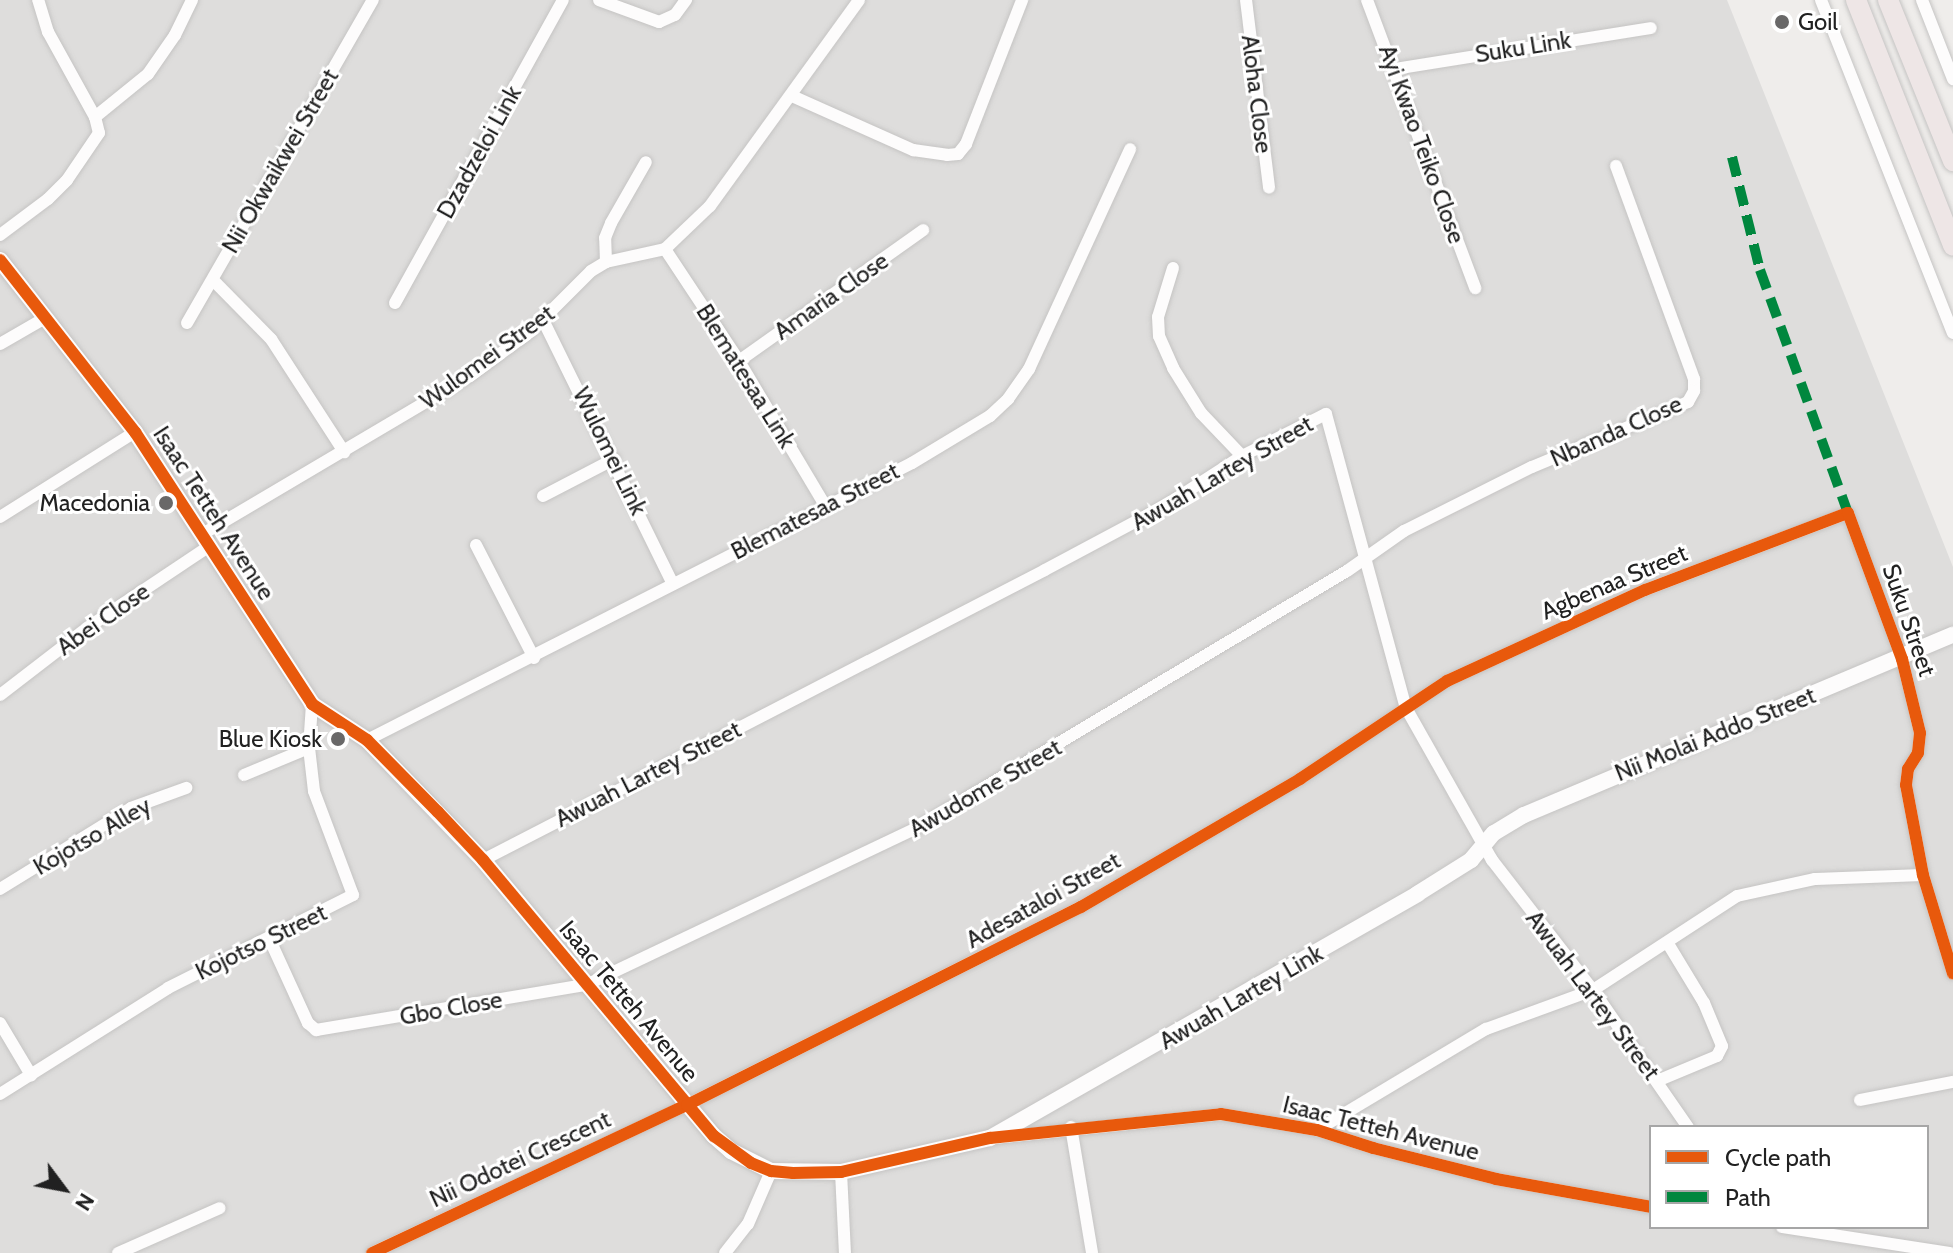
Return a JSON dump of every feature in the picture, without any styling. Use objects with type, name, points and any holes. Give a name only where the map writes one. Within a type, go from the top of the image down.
[{"type":"highway","points":[[1856,0],[1953,245]]},
{"type":"highway","points":[[1888,0],[1953,161]]},
{"type":"street","points":[[0,235],[24,220],[67,180],[99,133],[95,117],[48,32],[38,0]]},
{"type":"street","points":[[95,117],[148,74],[175,35],[192,0]]},
{"type":"street","name":"Nii Okwaikwei Street","points":[[187,323],[373,0]]},
{"type":"street","name":"Dzadzeloi Link","points":[[395,303],[563,0]]},
{"type":"street","points":[[599,0],[640,18],[659,22],[675,15],[686,0]]},
{"type":"street","points":[[665,249],[710,206],[859,0]]},
{"type":"street","points":[[792,96],[913,150],[958,154],[966,144],[1022,0]]},
{"type":"street","name":"Aloha Close","points":[[1246,0],[1269,188]]},
{"type":"street","name":"Ayi Kwao Teiko Close","points":[[1367,0],[1475,288]]},
{"type":"street","points":[[1821,0],[1953,333]]},
{"type":"street","points":[[1922,0],[1953,79]]},
{"type":"street","name":"Suku Link","points":[[1395,69],[1651,28]]},
{"type":"street","name":"Blematesaa Street","points":[[367,740],[534,658],[825,505],[912,463],[990,416],[1008,399],[1029,369],[1130,149]]},
{"type":"street","points":[[606,262],[608,231],[646,162]]},
{"type":"street","name":"Nbanda Close","points":[[1366,556],[1404,531],[1532,467],[1688,402],[1694,391],[1694,379],[1616,166]]},
{"type":"street","name":"Amaria Close","points":[[739,361],[923,230]]},
{"type":"street","name":"Wulomei Street","points":[[204,541],[470,376],[543,320],[591,271],[606,262],[665,249]]},
{"type":"street","name":"Blematesaa Link","points":[[665,249],[739,361],[825,505]]},
{"type":"street","name":"Isaac Tetteh Avenue","points":[[0,260],[135,432],[312,704],[367,740],[483,860],[687,1105],[731,1151],[771,1171],[841,1172],[990,1138],[1071,1127],[1221,1114],[1317,1130],[1373,1148],[1496,1179],[1649,1207]]},
{"type":"street","points":[[1173,268],[1160,309],[1159,336],[1173,368],[1201,413],[1242,456]]},
{"type":"street","points":[[213,280],[271,339],[344,452]]},
{"type":"street","points":[[0,344],[45,318]]},
{"type":"street","name":"Wulomei Link","points":[[543,320],[673,584]]},
{"type":"street","name":"Awuah Lartey Street","points":[[483,860],[1059,563],[1163,507],[1242,456],[1326,414],[1406,708],[1482,844],[1593,990],[1687,1125]]},
{"type":"street","points":[[0,517],[135,432]]},
{"type":"street","points":[[543,496],[614,459]]},
{"type":"street","name":"Suku Street","points":[[1848,513],[1902,659],[1920,733],[1918,753],[1908,769],[1906,785],[1923,875],[1953,974]]},
{"type":"street","name":"Agbenaa Street","points":[[1406,708],[1447,681],[1645,590],[1848,513]]},
{"type":"street","name":"Abei Close","points":[[0,695],[204,541]]},
{"type":"street","points":[[476,545],[534,658]]},
{"type":"street","name":"Awudome Street","points":[[586,985],[913,830],[1070,739],[1366,556]]},
{"type":"street","name":"Nii Molai Addo Street","points":[[1482,844],[1524,815],[1617,773],[1902,659],[1953,635]]},
{"type":"street","name":"Kojotso Street","points":[[0,1094],[168,988],[353,895],[320,810],[309,748],[312,704]]},
{"type":"street","name":"Adesataloi Street","points":[[687,1105],[1081,907],[1300,779],[1406,708]]},
{"type":"street","points":[[244,775],[309,748]]},
{"type":"street","name":"Kojotso Alley","points":[[0,889],[131,808],[186,788]]},
{"type":"street","name":"Awuah Lartey Link","points":[[990,1138],[1417,894],[1471,860],[1482,844]]},
{"type":"street","points":[[1317,1130],[1486,1029],[1593,990],[1737,896],[1815,879],[1923,875]]},
{"type":"street","name":"Gbo Close","points":[[269,938],[308,1023],[316,1030],[586,985]]},
{"type":"street","points":[[1657,1081],[1717,1056],[1722,1046],[1704,1003],[1667,942]]},
{"type":"street","points":[[0,1023],[31,1075]]},
{"type":"street","points":[[1860,1100],[1953,1082]]},
{"type":"street","name":"Nii Odotei Crescent","points":[[372,1253],[687,1105]]},
{"type":"street","points":[[1071,1127],[1092,1253]]},
{"type":"street","points":[[725,1253],[748,1224],[771,1171]]},
{"type":"street","points":[[841,1172],[845,1253]]},
{"type":"street","points":[[118,1253],[220,1208]]},
{"type":"street","points":[[1795,1229],[1950,1253]]},
{"type":"shaded area","points":[[0,0],[1727,0],[1953,567],[1953,1253],[0,1253]]},
{"type":"marked path","points":[[1732,157],[1760,270],[1848,513]]},
{"type":"cycle path","points":[[0,260],[135,432],[312,704],[367,740],[438,812],[483,860],[714,1136],[751,1163],[771,1171],[841,1172],[990,1138],[1221,1114],[1317,1130],[1373,1148],[1496,1179],[1649,1207]]},
{"type":"cycle path","points":[[372,1253],[687,1105],[1081,907],[1300,779],[1447,681],[1645,590],[1848,513],[1902,659],[1920,733],[1918,753],[1908,769],[1906,785],[1923,875],[1953,974]]},
{"type":"place","name":"Goil","points":[[1782,22]]},
{"type":"place","name":"Macedonia","points":[[166,503]]},
{"type":"place","name":"Blue Kiosk","points":[[338,739]]}]
